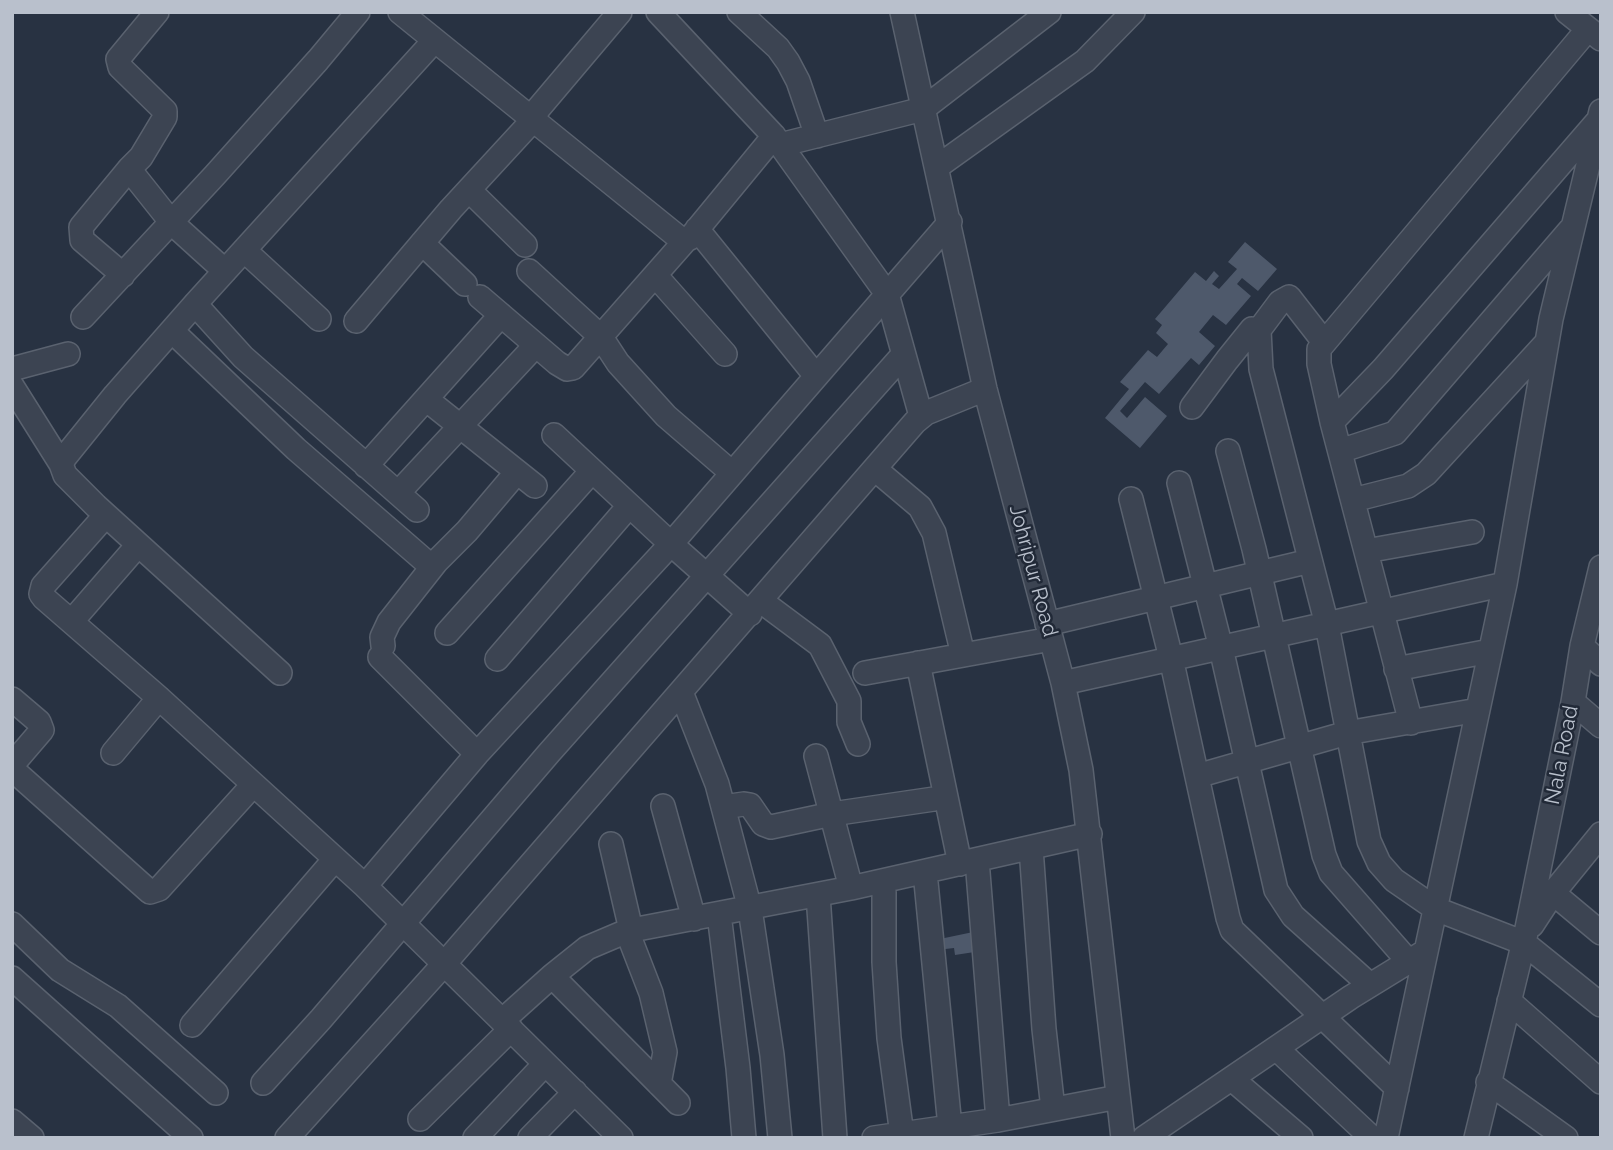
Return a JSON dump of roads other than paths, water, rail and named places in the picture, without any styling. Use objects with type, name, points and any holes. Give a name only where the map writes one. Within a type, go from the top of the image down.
[{"type":"street","points":[[123,275],[82,240],[81,228],[141,157],[165,117],[165,111],[120,67],[118,59],[157,12]]},
{"type":"street","points":[[83,317],[172,223],[318,61],[358,12]]},
{"type":"street","points":[[400,12],[679,239],[691,235]]},
{"type":"street","points":[[356,321],[534,119],[538,108],[620,12]]},
{"type":"street","points":[[658,12],[777,141],[887,294],[921,416]]},
{"type":"street","points":[[739,12],[778,48],[788,62],[798,81],[817,136]]},
{"type":"street","name":"Johripur Road","points":[[902,12],[985,389],[1063,683],[1081,770],[1123,1138]]},
{"type":"street","points":[[422,243],[472,291],[557,363],[568,369],[577,364],[777,141],[817,136],[923,110],[1049,12]]},
{"type":"street","points":[[937,167],[1085,61],[1133,12]]},
{"type":"street","points":[[1411,723],[1332,422],[1319,365],[1319,349],[1594,34],[1567,12]]},
{"type":"street","points":[[61,464],[115,395],[195,304],[434,41]]},
{"type":"street","points":[[1332,422],[1383,369],[1599,116]]},
{"type":"street","points":[[1386,1138],[1418,956],[1446,914],[1478,710],[1505,584],[1547,342],[1599,116]]},
{"type":"street","points":[[129,169],[172,223],[225,271]]},
{"type":"street","points":[[469,190],[525,245]]},
{"type":"street","points":[[365,886],[477,754],[671,544],[950,222]]},
{"type":"street","points":[[1340,451],[1395,433],[1572,227]]},
{"type":"street","points":[[691,235],[816,376]]},
{"type":"street","points":[[244,250],[319,318]]},
{"type":"street","points":[[529,271],[601,337],[618,363],[651,401],[732,472]]},
{"type":"street","points":[[655,275],[725,354]]},
{"type":"street","points":[[1324,342],[1289,297],[1280,302],[1259,330],[1261,369],[1327,625],[1364,821],[1379,863],[1394,880],[1446,914],[1519,938],[1601,1005]]},
{"type":"street","points":[[195,304],[243,357],[417,510]]},
{"type":"street","points":[[366,466],[501,315]]},
{"type":"street","points":[[1192,407],[1252,329],[1259,330]]},
{"type":"street","points":[[173,331],[296,449],[432,567]]},
{"type":"street","points":[[1353,500],[1408,486],[1426,474],[1547,342]]},
{"type":"street","points":[[398,493],[536,345]]},
{"type":"street","points":[[12,369],[68,354]]},
{"type":"street","points":[[263,1083],[549,753],[903,355]]},
{"type":"street","points":[[12,386],[61,464],[65,475],[280,673]]},
{"type":"street","points":[[288,1138],[445,963],[921,416],[985,389]]},
{"type":"street","points":[[426,399],[535,486]]},
{"type":"street","points":[[554,435],[591,472],[707,576],[755,608],[820,645],[849,701],[849,722],[858,744]]},
{"type":"street","points":[[1228,451],[1324,855],[1331,873],[1418,956]]},
{"type":"street","points":[[874,469],[920,507],[934,533],[963,655]]},
{"type":"street","points":[[477,754],[382,652],[382,637],[389,622],[432,567],[467,531],[517,471]]},
{"type":"street","points":[[447,633],[591,472]]},
{"type":"street","points":[[1179,483],[1221,648],[1271,876],[1283,904],[1293,916],[1370,985]]},
{"type":"street","points":[[1131,499],[1171,658],[1232,930],[1397,1087]]},
{"type":"street","points":[[497,659],[629,506]]},
{"type":"street","points":[[106,515],[41,590],[44,598],[159,698],[365,886],[575,1092],[609,1134]]},
{"type":"street","points":[[1366,551],[1472,532]]},
{"type":"street","points":[[72,621],[138,545]]},
{"type":"street","points":[[866,673],[963,655],[1156,598],[1310,561]]},
{"type":"street","name":"Nala Road","points":[[1477,1138],[1573,702],[1582,646],[1599,581]]},
{"type":"street","points":[[1063,683],[1505,584]]},
{"type":"street","points":[[1582,646],[1601,664]]},
{"type":"street","points":[[1396,669],[1490,651]]},
{"type":"street","points":[[918,663],[968,862],[1008,1125]]},
{"type":"street","points":[[681,692],[708,757],[750,909],[772,1055],[779,1138]]},
{"type":"street","points":[[113,752],[159,698]]},
{"type":"street","points":[[12,699],[39,722],[42,730],[12,767],[150,892],[159,889],[253,785]]},
{"type":"street","points":[[1573,702],[1601,726]]},
{"type":"street","points":[[1197,776],[1347,733],[1478,710]]},
{"type":"street","points":[[816,756],[851,888]]},
{"type":"street","points":[[723,807],[750,805],[762,824],[771,827],[832,814],[934,799]]},
{"type":"street","points":[[663,806],[694,919]]},
{"type":"street","points":[[420,1119],[552,975],[587,948],[629,931],[818,895],[1090,834]]},
{"type":"street","points":[[611,844],[629,931],[651,993],[665,1052],[659,1084]]},
{"type":"street","points":[[1031,848],[1044,1028],[1053,1109]]},
{"type":"street","points":[[1519,938],[1553,892],[1596,848]]},
{"type":"street","points":[[192,1025],[335,859]]},
{"type":"street","points":[[925,872],[950,1127]]},
{"type":"street","points":[[884,881],[884,962],[892,1137],[950,1127],[1008,1125],[1053,1109],[1118,1097]]},
{"type":"street","points":[[1553,892],[1601,933]]},
{"type":"street","points":[[818,895],[835,1138]]},
{"type":"street","points":[[719,914],[744,1138]]},
{"type":"street","points":[[12,924],[60,970],[118,1006],[216,1093]]},
{"type":"street","points":[[1144,1138],[1173,1130],[1232,1079],[1370,985],[1418,956]]},
{"type":"street","points":[[552,975],[678,1103]]},
{"type":"street","points":[[12,978],[191,1138]]},
{"type":"street","points":[[1509,1000],[1601,1082]]},
{"type":"street","points":[[1277,1049],[1372,1138]]},
{"type":"street","points":[[475,1138],[545,1064]]},
{"type":"street","points":[[1232,1079],[1301,1138]]},
{"type":"street","points":[[1488,1082],[1566,1138]]},
{"type":"street","points":[[530,1138],[575,1092]]},
{"type":"street","points":[[12,1121],[32,1138]]}]
